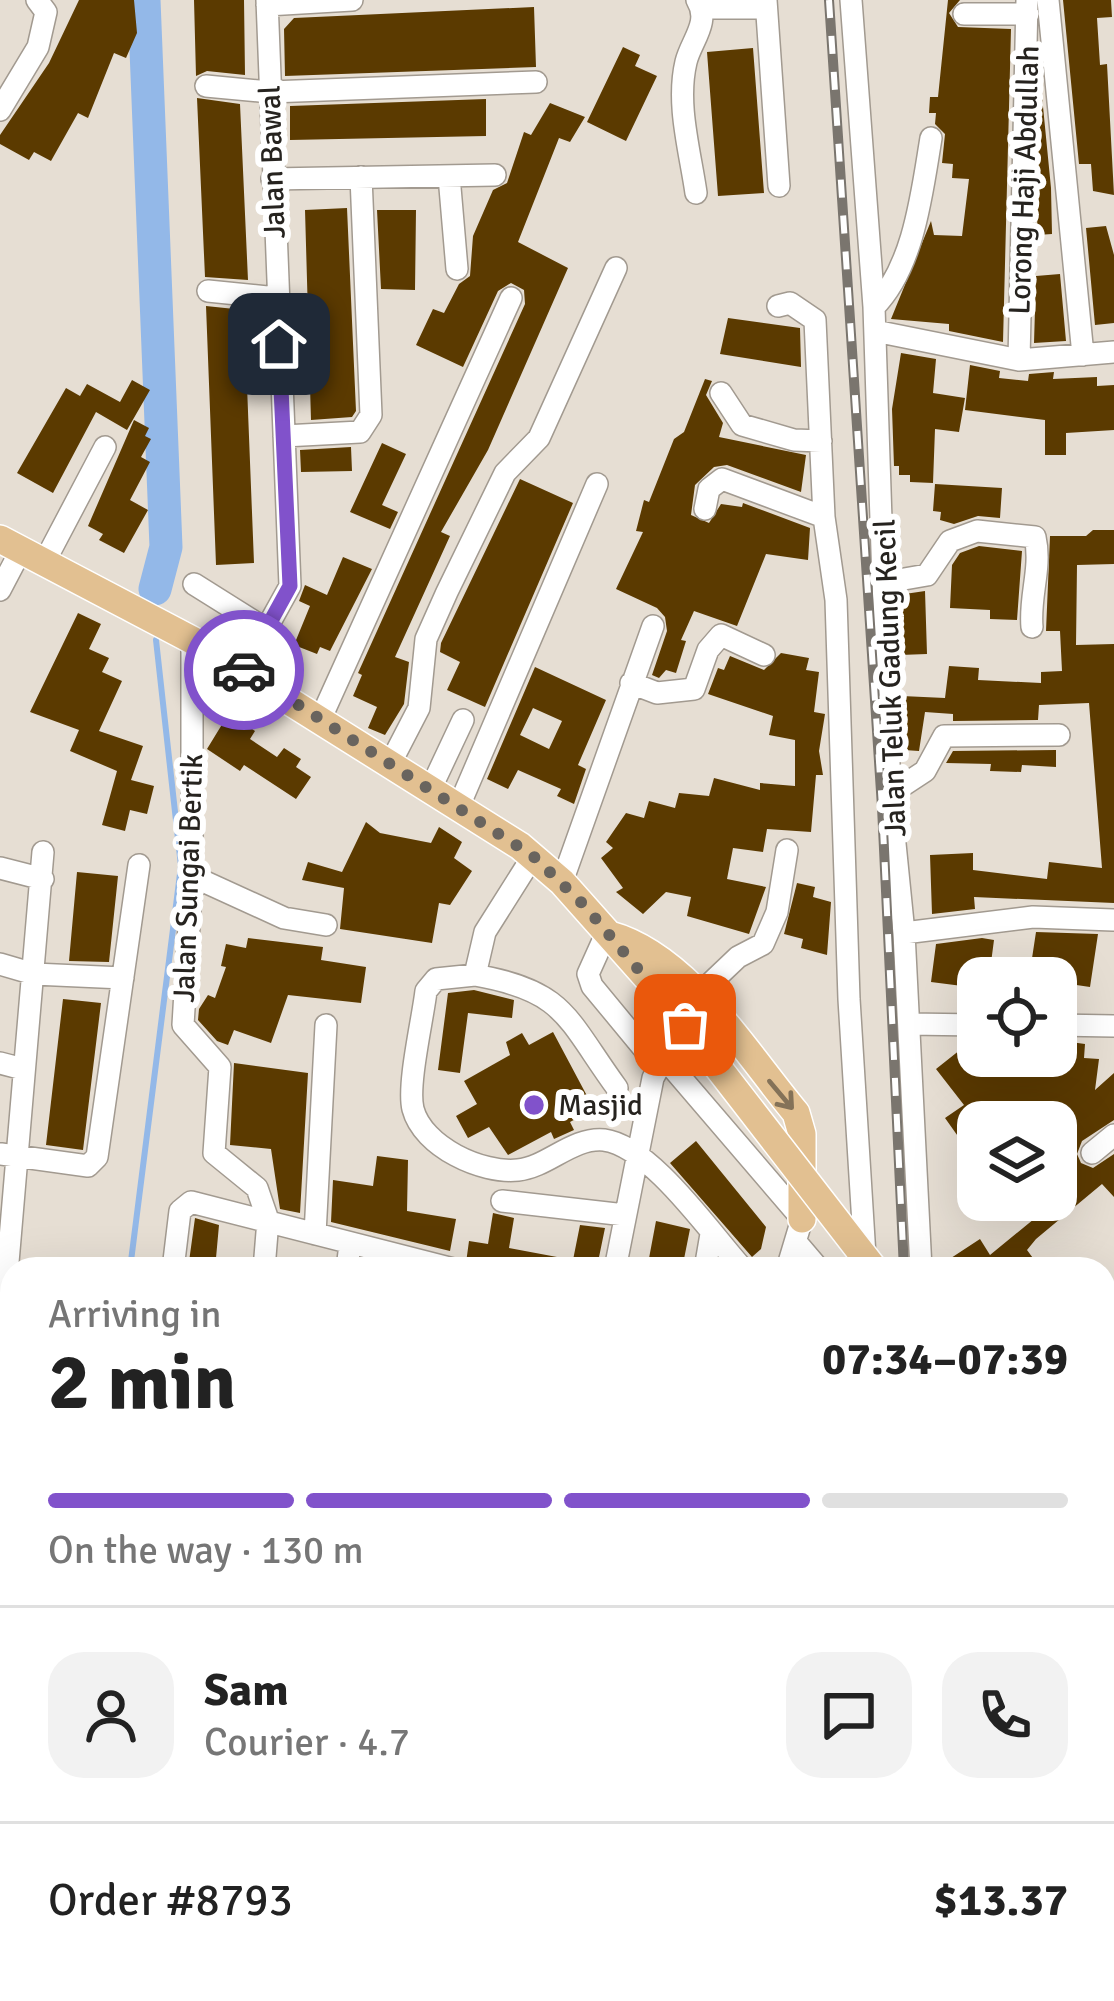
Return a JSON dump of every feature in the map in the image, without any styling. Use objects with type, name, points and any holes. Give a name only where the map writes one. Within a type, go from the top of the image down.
[{"type":"main road","points":[[23,548],[192,640],[533,856],[658,990],[861,1257]]},
{"type":"main road","points":[[606,934],[655,953],[796,1113],[802,1134],[799,1231]]},
{"type":"street","points":[[0,110],[8,86],[38,47],[46,13],[37,0]]},
{"type":"street","points":[[267,3],[352,0]]},
{"type":"street","name":"Jalan Teluk Gadung Kecil","points":[[851,0],[874,307],[887,582],[890,794],[904,933],[921,1257]]},
{"type":"street","points":[[1048,0],[1083,355]]},
{"type":"street","name":"Jalan Bawal","points":[[243,671],[290,586],[267,3]]},
{"type":"street","points":[[696,193],[682,104],[686,61],[701,29],[700,4],[766,4],[779,186]]},
{"type":"street","points":[[964,14],[1028,7]]},
{"type":"street","name":"Lorong Haji Abdullah","points":[[1018,360],[1028,7]]},
{"type":"street","points":[[206,86],[270,92],[536,82]]},
{"type":"street","points":[[874,307],[891,290],[914,227],[931,138]]},
{"type":"street","points":[[449,176],[457,269]]},
{"type":"street","points":[[272,179],[494,176]]},
{"type":"street","points":[[284,436],[360,432],[371,415],[362,177]]},
{"type":"street","points":[[390,764],[418,708],[427,639],[446,592],[505,473],[539,438],[616,268]]},
{"type":"street","points":[[208,291],[277,298]]},
{"type":"street","points":[[320,720],[511,298]]},
{"type":"street","points":[[778,305],[790,303],[814,320],[824,517],[836,599],[849,999],[869,1257]]},
{"type":"street","points":[[875,331],[1018,360],[1114,352]]},
{"type":"street","points":[[721,393],[742,424],[794,440],[821,441]]},
{"type":"street","points":[[0,590],[23,548],[106,447]]},
{"type":"street","points":[[705,509],[710,489],[722,479],[824,517]]},
{"type":"street","points":[[459,806],[598,484]]},
{"type":"street","points":[[887,582],[927,575],[950,542],[977,531],[1035,537],[1039,557],[1030,601],[1032,627]]},
{"type":"street","points":[[194,584],[269,631]]},
{"type":"street","points":[[562,882],[653,626]]},
{"type":"street","points":[[631,683],[657,693],[694,689],[708,650],[721,635],[764,655]]},
{"type":"street","name":"Jalan Sungai Bertik","points":[[192,640],[192,875],[183,1025],[220,1067],[214,1153],[256,1188],[268,1220]]},
{"type":"street","points":[[431,788],[463,720]]},
{"type":"street","points":[[890,794],[925,771],[944,736],[1059,735]]},
{"type":"street","points":[[697,996],[738,957],[763,944],[777,912],[787,850]]},
{"type":"street","points":[[3,1257],[7,1155],[23,1070],[43,852]]},
{"type":"street","points":[[475,976],[485,932],[533,856]]},
{"type":"street","points":[[7,1155],[80,1165],[97,1157],[140,865]]},
{"type":"street","points":[[0,868],[43,879]]},
{"type":"street","points":[[192,875],[284,918],[326,925]]},
{"type":"street","points":[[904,933],[1033,917],[1113,920]]},
{"type":"street","points":[[606,934],[588,974],[592,986],[659,1067],[678,1070],[799,1231],[813,1257]]},
{"type":"street","points":[[0,964],[34,974],[123,978]]},
{"type":"street","points":[[617,1088],[545,995],[520,983],[475,976],[441,978],[426,991],[412,1108],[427,1132],[454,1154],[488,1168],[520,1171],[576,1145],[602,1140],[637,1152],[731,1257]]},
{"type":"street","points":[[909,1024],[957,1025]]},
{"type":"street","points":[[315,1234],[326,1025]]},
{"type":"street","points":[[1077,1025],[1114,1026]]},
{"type":"street","points":[[0,1063],[23,1070]]},
{"type":"street","points":[[617,1257],[659,1067]]},
{"type":"street","points":[[1092,1154],[1114,1135]]},
{"type":"street","points":[[502,1201],[625,1215]]},
{"type":"street","points":[[174,1257],[184,1206],[203,1203],[402,1257]]},
{"type":"street","points":[[265,1257],[268,1220]]},
{"type":"street","points":[[791,1257],[799,1231]]},
{"type":"street","points":[[707,1257],[711,1234]]},
{"type":"street","points":[[348,1257],[350,1244]]},
{"type":"building","points":[[79,0],[134,0],[137,33],[126,58],[114,53],[88,118],[78,113],[51,161],[34,152],[29,160],[0,144],[0,135],[49,63]]},
{"type":"building","points":[[194,0],[244,0],[245,75],[207,71],[196,76]]},
{"type":"building","points":[[948,0],[960,0],[949,13],[958,27],[1011,29],[1003,342],[949,331],[949,324],[891,319],[931,221],[934,235],[962,236],[969,179],[952,178],[953,164],[942,163],[945,134],[935,124],[936,113],[929,113],[930,97],[938,97]]},
{"type":"building","points":[[1063,0],[1111,0],[1112,17],[1097,18],[1100,65],[1107,64],[1114,195],[1093,191],[1091,164],[1079,164]]},
{"type":"building","points":[[534,7],[536,67],[285,76],[284,29],[294,18]]},
{"type":"building","points":[[623,47],[640,55],[635,66],[657,76],[626,141],[587,122]]},
{"type":"building","points":[[753,48],[764,193],[718,196],[707,52]]},
{"type":"building","points":[[1040,76],[1052,234],[1037,235]]},
{"type":"building","points":[[197,98],[240,104],[248,280],[205,277]]},
{"type":"building","points":[[486,99],[486,136],[290,140],[290,106]]},
{"type":"building","points":[[550,103],[585,117],[570,142],[559,138],[518,242],[568,268],[488,450],[441,532],[450,536],[395,657],[409,662],[404,704],[385,735],[368,728],[377,707],[353,696],[362,675],[358,673],[525,304],[524,290],[511,283],[498,291],[463,367],[416,345],[433,309],[444,313],[459,284],[470,276],[473,236],[493,190],[507,183],[524,132],[531,135]]},
{"type":"building","points":[[347,208],[356,411],[352,417],[311,420],[305,210]]},
{"type":"building","points":[[377,210],[416,210],[415,290],[381,289]]},
{"type":"building","points":[[1106,226],[1114,255],[1114,323],[1095,325],[1086,228]]},
{"type":"building","points":[[1060,274],[1066,341],[1034,343],[1036,276]]},
{"type":"building","points":[[206,306],[244,310],[254,563],[216,565]]},
{"type":"building","points":[[728,318],[800,328],[801,367],[720,354]]},
{"type":"building","points":[[901,353],[936,359],[933,393],[965,398],[959,432],[935,429],[933,483],[910,482],[910,475],[899,475],[899,466],[894,466],[892,409]]},
{"type":"building","points":[[970,365],[1000,371],[999,378],[1028,381],[1029,374],[1054,372],[1053,379],[1097,377],[1097,386],[1114,385],[1114,430],[1066,433],[1066,455],[1045,455],[1045,420],[965,410]]},
{"type":"building","points":[[705,379],[712,381],[706,395],[723,423],[719,437],[806,455],[801,492],[727,465],[714,467],[695,485],[691,515],[709,523],[721,504],[742,507],[743,503],[810,528],[808,560],[766,554],[737,626],[694,611],[681,640],[686,641],[676,673],[666,670],[659,678],[652,675],[667,631],[665,617],[657,608],[616,589],[643,532],[636,531],[644,500],[649,502]]},
{"type":"building","points":[[132,380],[150,390],[127,430],[96,412],[53,493],[17,473],[66,388],[80,396],[87,384],[120,402]]},
{"type":"building","points":[[134,420],[149,428],[145,436],[151,439],[141,457],[150,462],[130,500],[148,510],[124,553],[99,540],[103,534],[88,526]]},
{"type":"building","points":[[382,443],[406,454],[382,505],[398,512],[390,529],[350,512]]},
{"type":"building","points":[[351,447],[352,471],[301,472],[300,450]]},
{"type":"building","points":[[520,479],[573,503],[485,707],[447,690],[460,662],[440,652],[441,643]]},
{"type":"building","points":[[935,484],[1002,488],[1000,518],[978,516],[954,524],[940,520],[941,512],[933,511]]},
{"type":"building","points":[[1093,530],[1114,530],[1114,564],[1077,565],[1076,645],[1114,644],[1114,903],[974,897],[975,909],[932,914],[930,855],[973,853],[973,870],[1047,879],[1049,862],[1102,868],[1089,703],[1039,705],[1038,720],[953,721],[953,714],[925,712],[919,751],[904,750],[902,696],[945,698],[949,666],[979,668],[978,680],[1041,683],[1041,672],[1062,671],[1060,631],[1046,631],[1050,536],[1086,536]]},
{"type":"building","points":[[979,546],[1022,551],[1017,620],[990,619],[990,610],[950,608],[952,565],[960,553]]},
{"type":"building","points":[[343,557],[372,569],[330,651],[320,647],[317,654],[294,645],[310,606],[299,601],[305,585],[327,595]]},
{"type":"building","points":[[925,591],[927,654],[900,655],[898,595]]},
{"type":"building","points":[[78,613],[101,624],[89,649],[109,658],[102,672],[122,681],[99,731],[143,746],[131,780],[154,786],[147,814],[130,810],[125,831],[102,825],[117,771],[70,751],[79,730],[30,712]]},
{"type":"building","points":[[781,653],[809,658],[806,670],[819,672],[814,712],[825,714],[819,751],[823,775],[816,775],[811,832],[767,829],[763,852],[733,848],[727,879],[766,887],[749,934],[687,916],[691,897],[666,892],[643,914],[616,892],[623,888],[601,858],[613,848],[606,842],[626,813],[644,818],[649,801],[675,808],[679,793],[709,796],[714,778],[760,790],[760,783],[795,786],[795,740],[769,735],[773,716],[708,694],[718,668],[724,670],[730,656],[764,670]]},
{"type":"building","points":[[535,667],[606,700],[578,765],[586,769],[574,804],[557,796],[561,789],[518,770],[508,789],[487,779]],"holes":[[[533,708],[562,721],[549,749],[520,735]]]},
{"type":"building","points":[[229,713],[255,731],[250,739],[277,757],[284,748],[301,759],[296,767],[311,777],[296,799],[244,765],[240,771],[207,749]]},
{"type":"building","points":[[1056,750],[1056,767],[1022,765],[1021,772],[990,771],[991,764],[946,763],[953,751]]},
{"type":"building","points":[[366,822],[380,833],[431,843],[439,827],[462,842],[454,858],[472,871],[450,905],[439,903],[432,943],[340,929],[344,888],[302,880],[308,862],[342,872]]},
{"type":"building","points":[[77,872],[118,876],[109,962],[69,961]]},
{"type":"building","points":[[797,883],[815,887],[813,897],[831,902],[827,955],[801,948],[803,939],[784,934]]},
{"type":"building","points":[[1036,932],[1098,934],[1090,987],[1077,985],[1077,957],[1032,957]]},
{"type":"building","points":[[248,938],[323,947],[321,960],[366,967],[361,1003],[288,995],[271,1043],[234,1030],[228,1045],[217,1041],[198,1020],[199,1009],[208,995],[215,998],[226,967],[221,966],[226,944],[246,948]]},
{"type":"building","points":[[994,940],[992,957],[957,957],[957,985],[931,982],[936,944]]},
{"type":"building","points":[[474,990],[514,1000],[512,1018],[468,1013],[460,1073],[438,1070],[448,993]]},
{"type":"building","points":[[63,999],[101,1003],[83,1150],[46,1145]]},
{"type":"building","points":[[553,1032],[594,1109],[570,1122],[574,1130],[554,1139],[551,1132],[508,1155],[489,1127],[468,1138],[456,1116],[477,1104],[464,1081],[510,1055],[506,1042],[522,1033],[529,1045]]},
{"type":"building","points":[[1077,1043],[1085,1044],[1084,1058],[1099,1059],[1095,1090],[1114,1073],[1114,1120],[1082,1141],[1077,1154],[1077,1101],[961,1101],[936,1069],[957,1052],[957,1077],[1077,1077]]},
{"type":"building","points":[[234,1063],[308,1073],[300,1213],[280,1209],[271,1149],[230,1145]]},
{"type":"building","points":[[957,1110],[957,1135],[945,1118]]},
{"type":"building","points":[[696,1141],[766,1227],[761,1249],[752,1257],[670,1163]]},
{"type":"building","points":[[1077,1154],[1081,1163],[1093,1168],[1114,1154],[1114,1197],[1102,1184],[1077,1205]]},
{"type":"building","points":[[377,1156],[408,1160],[407,1211],[456,1219],[450,1251],[331,1222],[333,1180],[373,1186]]},
{"type":"building","points":[[493,1213],[514,1218],[509,1248],[557,1257],[467,1257],[469,1241],[488,1244]]},
{"type":"building","points":[[195,1218],[219,1225],[216,1257],[190,1257]]},
{"type":"building","points":[[656,1221],[690,1229],[684,1257],[649,1257]]},
{"type":"building","points":[[1032,1221],[1058,1221],[1027,1250],[1032,1257],[953,1257],[980,1239],[990,1255]]},
{"type":"building","points":[[580,1225],[605,1228],[599,1257],[574,1257]]},
{"type":"waterway","points":[[144,0],[166,547],[155,589]]},
{"type":"waterway","points":[[132,1257],[181,866],[156,640]]},
{"type":"railway","points":[[829,0],[882,807],[903,1257]]},
{"type":"way so far","points":[[244,670],[533,856],[585,906],[685,1025]]},
{"type":"place","name":"Masjid","points":[[534,1105]]},
{"type":"route","points":[[244,670],[290,586],[279,344]]}]
